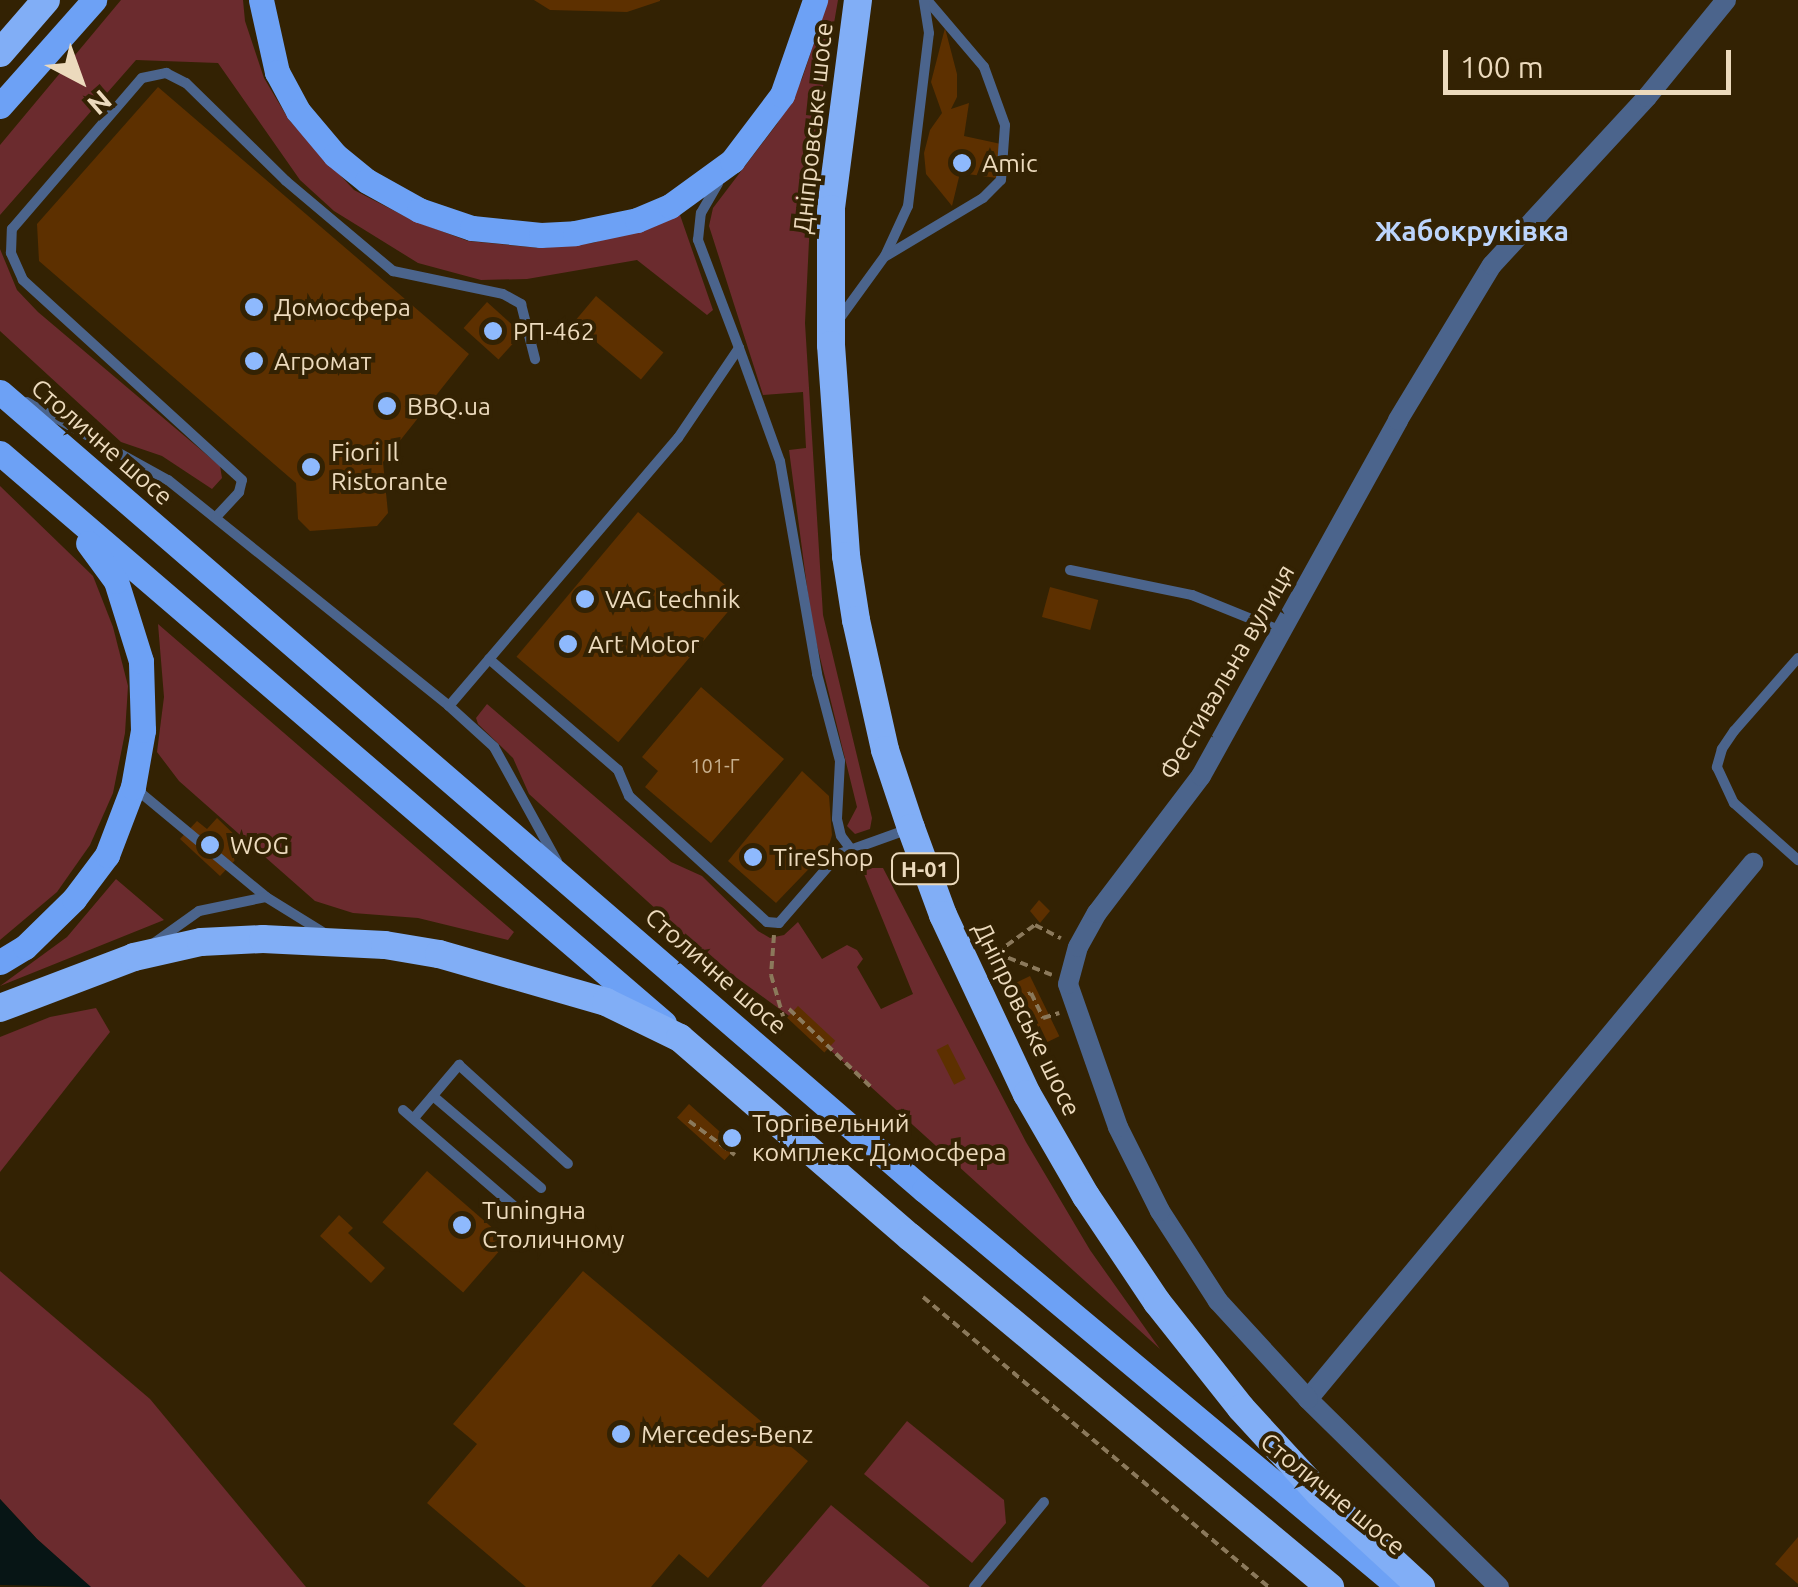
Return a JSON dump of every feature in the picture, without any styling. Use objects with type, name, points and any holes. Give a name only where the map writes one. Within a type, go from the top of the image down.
[{"type":"highway","points":[[0,53],[46,0]]},
{"type":"highway","name":"Дніпровське шосе","points":[[858,0],[830,209],[831,331],[845,538],[856,620],[885,750],[910,828],[942,916],[1027,1094],[1086,1196],[1157,1302],[1242,1408],[1320,1494],[1421,1587]]},
{"type":"highway","points":[[0,1008],[134,957],[201,942],[338,942],[403,948],[500,968],[606,1002],[680,1038],[910,1238],[1330,1587]]},
{"type":"main road","points":[[0,106],[94,0]]},
{"type":"main road","name":"Дніпровське шосе","points":[[261,0],[277,72],[298,111],[336,155],[367,181],[419,210],[472,228],[575,234],[637,220],[670,206],[732,161],[782,95],[815,0]]},
{"type":"main road","name":"Столичне шосе","points":[[0,390],[1048,1297],[1399,1587]]},
{"type":"main road","points":[[0,453],[680,1038]]},
{"type":"main road","points":[[0,962],[25,947],[74,900],[107,856],[133,787],[143,730],[141,661],[116,581],[65,510]]},
{"type":"street","name":"Фестивальна вулиця","points":[[1068,984],[1078,946],[1097,914],[1201,776],[1398,420],[1492,265],[1647,96],[1726,0]]},
{"type":"street","points":[[1308,1399],[1753,863]]},
{"type":"street","points":[[1068,984],[1118,1127],[1178,1242],[1218,1301],[1308,1399],[1499,1587]]},
{"type":"lane","points":[[831,331],[886,256],[908,206],[929,33],[925,0]]},
{"type":"lane","points":[[886,256],[983,198],[1001,180],[1005,125],[984,67],[925,0]]},
{"type":"lane","points":[[216,517],[240,492],[242,480],[23,280],[11,253],[12,229],[142,78],[166,73],[186,83],[286,181],[394,271],[503,294],[521,304],[534,358]]},
{"type":"lane","points":[[732,161],[705,204],[697,232],[780,461],[817,674],[840,762],[841,836],[850,848]]},
{"type":"lane","points":[[449,706],[678,438],[739,348]]},
{"type":"lane","points":[[0,390],[148,467],[216,517],[449,706],[494,747],[569,884]]},
{"type":"lane","points":[[1070,570],[1192,595],[1280,631]]},
{"type":"lane","points":[[1798,658],[1734,731],[1722,748],[1718,767],[1734,803],[1798,860]]},
{"type":"lane","points":[[489,659],[618,770],[629,796],[774,925],[839,854],[910,828]]},
{"type":"lane","points":[[133,787],[266,897],[338,942]]},
{"type":"lane","points":[[134,957],[199,910],[266,897]]},
{"type":"lane","points":[[414,1118],[459,1066],[568,1164]]},
{"type":"lane","points":[[433,1096],[541,1188]]},
{"type":"lane","points":[[404,1110],[523,1214]]},
{"type":"lane","points":[[974,1587],[1044,1502]]},
{"type":"path","points":[[774,925],[771,975],[784,1016]]},
{"type":"path","points":[[1054,934],[1035,925],[996,954],[1068,984]]},
{"type":"path","points":[[1016,999],[1031,993],[1043,1018]]},
{"type":"path","points":[[789,1010],[872,1088]]},
{"type":"path","points":[[689,1121],[735,1156]]},
{"type":"path","points":[[923,1297],[1269,1587]]},
{"type":"shaded area","points":[[121,0],[243,0],[245,21],[264,78],[289,120],[354,190],[414,221],[468,241],[540,248],[593,243],[680,215],[713,310],[707,315],[637,260],[527,279],[481,280],[418,263],[334,211],[300,180],[218,63],[136,60],[0,215],[0,145]]},
{"type":"shaded area","points":[[828,0],[838,0],[814,139],[805,323],[823,615],[872,818],[870,829],[855,834],[847,826],[857,807],[812,625],[789,450],[806,448],[803,392],[763,395],[709,226],[713,208],[777,124],[802,79]]},
{"type":"shaded area","points":[[0,249],[17,290],[38,312],[220,466],[222,478],[212,489],[162,456],[121,442],[0,331]]},
{"type":"shaded area","points":[[0,486],[93,576],[113,627],[128,686],[125,733],[113,793],[90,845],[57,892],[0,940]]},
{"type":"shaded area","points":[[158,624],[514,932],[508,940],[418,918],[353,913],[315,901],[179,781],[157,752],[164,697]]},
{"type":"shaded area","points":[[487,704],[671,862],[702,876],[758,931],[770,938],[784,935],[798,922],[822,959],[847,945],[857,950],[863,959],[857,967],[881,1009],[913,994],[864,874],[867,868],[883,868],[1026,1142],[1090,1250],[1160,1349],[807,1029],[711,959],[529,794],[513,758],[478,724],[476,718]]},
{"type":"shaded area","points":[[116,879],[164,920],[0,986],[67,937]]},
{"type":"shaded area","points":[[96,1008],[110,1032],[0,1172],[0,1037],[50,1017]]},
{"type":"shaded area","points":[[0,1271],[150,1399],[306,1587],[90,1587],[37,1539],[0,1499]]},
{"type":"shaded area","points":[[907,1421],[1004,1500],[1006,1523],[972,1563],[864,1474]]},
{"type":"shaded area","points":[[0,1499],[37,1539],[91,1587],[0,1585]]},
{"type":"shaded area","points":[[831,1505],[930,1587],[761,1587]]},
{"type":"building","points":[[534,0],[660,1],[627,12],[550,10]]},
{"type":"building","name":"Amic","points":[[945,28],[957,74],[957,97],[951,109],[969,103],[964,136],[1001,144],[997,178],[960,173],[952,206],[926,174],[924,153],[930,130],[942,113],[931,82]]},
{"type":"building","name":"Домосфера","points":[[158,87],[469,354],[383,462],[388,513],[377,526],[310,531],[298,519],[296,483],[39,261],[37,224]]},
{"type":"building","points":[[596,296],[663,353],[641,379],[574,323]]},
{"type":"building","name":"РП-462","points":[[487,302],[522,333],[499,359],[464,328]]},
{"type":"building","points":[[638,512],[740,597],[618,742],[517,657]]},
{"type":"building","points":[[1050,587],[1098,600],[1090,630],[1042,617]]},
{"type":"building","points":[[701,687],[784,759],[711,843],[645,787],[658,771],[642,757]]},
{"type":"building","points":[[802,771],[829,796],[832,835],[828,849],[776,903],[728,861]]},
{"type":"building","name":"WOG","points":[[217,818],[239,839],[230,850],[238,857],[220,876],[180,839],[197,821],[207,829]]},
{"type":"building","points":[[1039,900],[1050,911],[1040,923],[1030,911]]},
{"type":"building","points":[[1030,976],[1059,1036],[1046,1043],[1017,983]]},
{"type":"building","points":[[798,1006],[835,1041],[824,1052],[787,1018]]},
{"type":"building","points":[[948,1044],[966,1079],[954,1085],[936,1050]]},
{"type":"building","points":[[689,1104],[737,1147],[725,1160],[677,1117]]},
{"type":"building","points":[[427,1171],[508,1241],[463,1293],[382,1222]]},
{"type":"building","points":[[339,1215],[353,1228],[348,1233],[385,1268],[371,1283],[320,1236]]},
{"type":"building","name":"Mercedes-Benz","points":[[583,1271],[808,1461],[708,1578],[679,1554],[651,1587],[526,1587],[427,1503],[477,1444],[453,1424]]},
{"type":"building","points":[[1798,1537],[1798,1584],[1775,1564]]},
{"type":"place","name":"Amic","points":[[962,163]]},
{"type":"place","name":"Домосфера","points":[[254,307]]},
{"type":"place","name":"РП-462","points":[[493,331]]},
{"type":"place","name":"Агромат","points":[[254,361]]},
{"type":"place","name":"BBQ.ua","points":[[387,406]]},
{"type":"place","name":"Fiori Il Ristorante","points":[[311,467]]},
{"type":"place","name":"VAG technik","points":[[585,599]]},
{"type":"place","name":"Art Motor","points":[[568,644]]},
{"type":"place","name":"WOG","points":[[210,845]]},
{"type":"place","name":"TireShop","points":[[753,857]]},
{"type":"place","name":"Торгівельний комплекс Домосфера","points":[[732,1138]]},
{"type":"place","name":"Tuningна Столичному","points":[[462,1225]]},
{"type":"place","name":"Mercedes-Benz","points":[[621,1434]]},
{"type":"district","name":"Жабокруківка","points":[[1472,231]]}]
